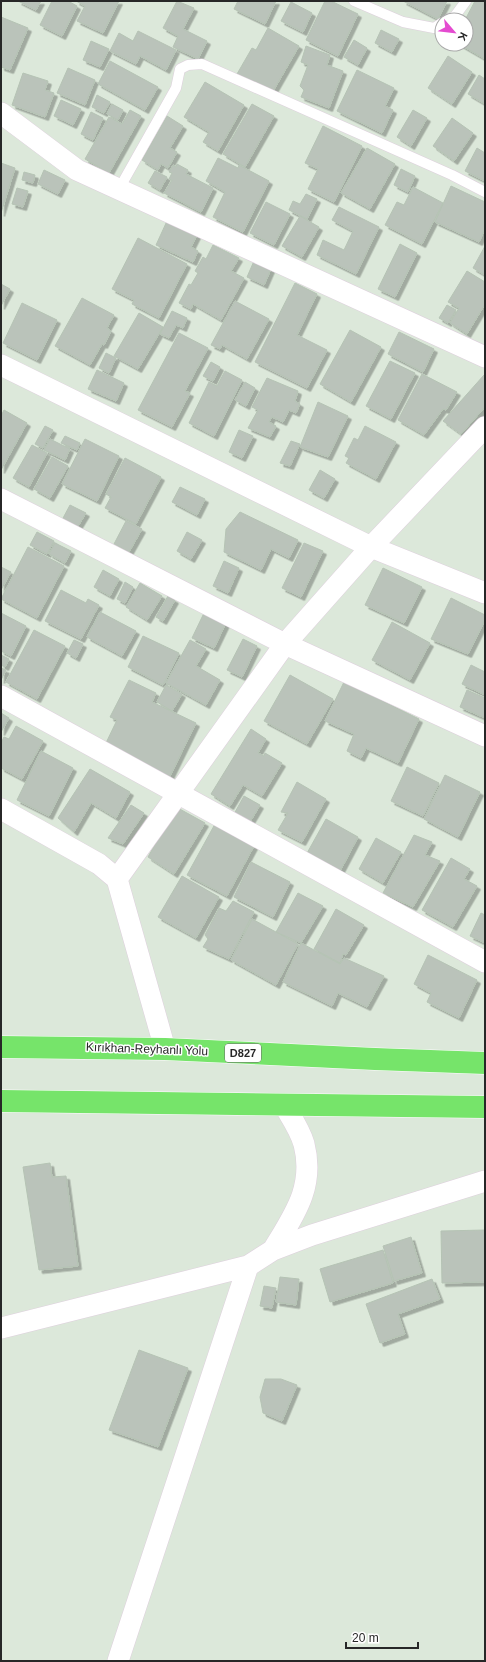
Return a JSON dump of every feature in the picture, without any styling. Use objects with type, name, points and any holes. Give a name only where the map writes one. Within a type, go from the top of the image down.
[{"type":"highway","name":"Kırıkhan-Reyhanlı Yolu","points":[[1,1047],[165,1049],[485,1063]]},
{"type":"highway","points":[[1,1101],[485,1107]]},
{"type":"street","points":[[1,113],[77,170],[485,357]]},
{"type":"street","points":[[1,366],[371,547],[485,593]]},
{"type":"street","points":[[117,879],[177,793],[285,644],[371,547],[485,426]]},
{"type":"street","points":[[1,500],[285,644],[485,736]]},
{"type":"street","points":[[1,696],[485,962]]},
{"type":"street","points":[[1,809],[99,864],[117,879],[165,1049]]},
{"type":"street","points":[[272,1250],[301,1201],[306,1178],[304,1143],[298,1129],[284,1105]]},
{"type":"street","points":[[1,1328],[248,1266],[272,1250],[312,1235],[485,1182]]},
{"type":"street","points":[[118,1661],[248,1266]]},
{"type":"lane","points":[[354,1],[403,22],[434,28]]},
{"type":"lane","points":[[458,12],[466,1]]},
{"type":"lane","points":[[119,189],[176,88],[180,69],[188,65],[202,64],[221,71],[452,175],[485,192]]},
{"type":"building","points":[[18,1],[41,1],[36,10]]},
{"type":"building","points":[[52,1],[68,1],[77,6],[62,36],[40,25]]},
{"type":"building","points":[[76,1],[119,1],[103,33],[77,21],[85,6]]},
{"type":"building","points":[[177,1],[194,8],[183,29],[207,41],[198,59],[173,47],[178,36],[163,28]]},
{"type":"building","points":[[238,1],[276,1],[265,24],[234,9]]},
{"type":"building","points":[[325,1],[331,1],[358,14],[338,56],[306,40]]},
{"type":"building","points":[[403,1],[447,1],[442,12],[434,12],[434,17]]},
{"type":"building","points":[[475,1],[485,1],[485,59],[473,52],[474,12],[469,12]]},
{"type":"building","points":[[291,2],[312,13],[303,32],[281,21]]},
{"type":"building","points":[[1,17],[28,28],[10,70],[1,67]]},
{"type":"building","points":[[268,28],[299,46],[272,93],[237,74],[252,48],[256,50]]},
{"type":"building","points":[[381,30],[399,39],[392,52],[375,43]]},
{"type":"building","points":[[138,31],[176,50],[166,70],[140,56],[136,64],[110,51],[119,33],[133,41]]},
{"type":"building","points":[[354,40],[367,48],[358,65],[344,57]]},
{"type":"building","points":[[91,41],[109,49],[100,67],[83,60]]},
{"type":"building","points":[[306,46],[330,55],[327,65],[343,71],[329,108],[301,97],[304,90],[300,86],[308,65],[301,62]]},
{"type":"building","points":[[448,56],[472,72],[452,104],[428,88]]},
{"type":"building","points":[[110,61],[158,87],[145,110],[98,84]]},
{"type":"building","points":[[68,68],[95,80],[85,105],[57,93]]},
{"type":"building","points":[[357,70],[394,88],[385,106],[393,110],[382,133],[337,111]]},
{"type":"building","points":[[23,73],[48,81],[45,90],[54,93],[45,117],[12,105]]},
{"type":"building","points":[[479,75],[485,79],[485,104],[468,94]]},
{"type":"building","points":[[205,82],[244,105],[218,151],[203,142],[209,132],[184,117]]},
{"type":"building","points":[[97,95],[110,102],[104,113],[92,107]]},
{"type":"building","points":[[61,100],[81,109],[73,125],[54,116]]},
{"type":"building","points":[[112,104],[123,110],[118,120],[107,114]]},
{"type":"building","points":[[252,104],[274,116],[245,167],[223,154]]},
{"type":"building","points":[[130,110],[141,116],[109,173],[85,159],[109,117],[122,124]]},
{"type":"building","points":[[413,110],[427,118],[411,146],[397,137]]},
{"type":"building","points":[[91,112],[103,118],[93,140],[81,134]]},
{"type":"building","points":[[167,116],[183,126],[170,148],[177,152],[168,168],[161,164],[158,170],[142,160]]},
{"type":"building","points":[[452,118],[473,133],[454,161],[433,146]]},
{"type":"building","points":[[323,126],[362,146],[334,202],[308,189],[318,169],[305,163]]},
{"type":"building","points":[[367,148],[395,164],[370,209],[341,193]]},
{"type":"building","points":[[477,148],[485,153],[485,181],[465,171]]},
{"type":"building","points":[[218,158],[238,168],[239,165],[269,181],[243,232],[213,217],[225,192],[206,181]]},
{"type":"building","points":[[1,163],[15,168],[1,213]]},
{"type":"building","points":[[177,164],[188,170],[186,174],[213,188],[201,212],[164,193],[172,180],[169,179],[172,173],[169,172],[173,165],[176,167]]},
{"type":"building","points":[[401,169],[415,176],[408,192],[394,185]]},
{"type":"building","points":[[44,170],[65,180],[58,194],[38,184]]},
{"type":"building","points":[[155,171],[167,177],[160,190],[148,183]]},
{"type":"building","points":[[24,172],[35,175],[33,183],[22,180]]},
{"type":"building","points":[[451,186],[485,202],[485,229],[479,242],[435,222]]},
{"type":"building","points":[[413,187],[443,203],[422,244],[385,225],[397,202],[404,205]]},
{"type":"building","points":[[17,188],[28,191],[23,207],[12,204]]},
{"type":"building","points":[[306,194],[317,199],[307,219],[289,210],[293,201],[300,204]]},
{"type":"building","points":[[266,202],[290,214],[274,245],[250,233]]},
{"type":"building","points":[[339,207],[379,227],[356,274],[317,255],[323,240],[344,250],[353,231],[332,220]]},
{"type":"building","points":[[300,216],[319,227],[302,257],[282,246]]},
{"type":"building","points":[[167,221],[197,235],[191,247],[198,251],[193,262],[156,245]]},
{"type":"building","points":[[138,238],[187,264],[159,318],[132,304],[134,300],[112,289]]},
{"type":"building","points":[[400,244],[417,253],[395,297],[378,289]]},
{"type":"building","points":[[213,245],[239,258],[231,271],[244,278],[221,320],[193,304],[191,309],[179,303],[189,284],[191,285],[198,273],[195,271],[203,257],[206,259]]},
{"type":"building","points":[[485,246],[485,275],[473,268]]},
{"type":"building","points":[[254,261],[271,269],[264,285],[247,277]]},
{"type":"building","points":[[467,271],[485,282],[485,304],[467,334],[450,323],[459,308],[448,302]]},
{"type":"building","points":[[295,283],[317,294],[297,335],[327,350],[307,388],[255,362]]},
{"type":"building","points":[[1,284],[10,289],[1,306]]},
{"type":"building","points":[[82,298],[114,315],[107,328],[111,331],[104,345],[102,344],[90,365],[55,346]]},
{"type":"building","points":[[235,301],[269,319],[247,359],[222,345],[220,349],[211,345]]},
{"type":"building","points":[[22,303],[57,320],[37,360],[3,343]]},
{"type":"building","points":[[447,305],[456,310],[448,323],[439,318]]},
{"type":"building","points":[[172,311],[187,318],[183,328],[176,325],[169,338],[160,334]]},
{"type":"building","points":[[139,313],[163,327],[138,369],[114,356]]},
{"type":"building","points":[[350,330],[381,347],[351,402],[320,384]]},
{"type":"building","points":[[399,332],[434,349],[423,372],[388,354]]},
{"type":"building","points":[[179,333],[208,348],[185,391],[190,393],[172,427],[138,410]]},
{"type":"building","points":[[106,353],[116,358],[109,373],[99,368]]},
{"type":"building","points":[[390,361],[415,373],[391,419],[366,406]]},
{"type":"building","points":[[211,362],[220,367],[213,381],[203,376]]},
{"type":"building","points":[[97,370],[124,383],[116,401],[88,389]]},
{"type":"building","points":[[225,371],[242,380],[214,436],[189,423],[209,382],[217,386]]},
{"type":"building","points":[[422,374],[457,392],[446,410],[443,409],[424,435],[398,420]]},
{"type":"building","points":[[484,375],[485,407],[461,434],[443,421]]},
{"type":"building","points":[[267,378],[298,391],[295,401],[300,404],[296,413],[289,410],[283,422],[272,417],[269,422],[276,426],[270,437],[248,428],[258,410],[252,407]]},
{"type":"building","points":[[245,382],[255,388],[246,406],[235,400]]},
{"type":"building","points":[[318,402],[348,416],[328,457],[300,447]]},
{"type":"building","points":[[4,410],[27,423],[1,470],[1,416]]},
{"type":"building","points":[[45,426],[53,430],[43,448],[35,444]]},
{"type":"building","points":[[365,426],[396,442],[376,479],[346,463],[349,458],[345,456],[354,438],[358,440]]},
{"type":"building","points":[[239,430],[253,436],[242,458],[229,452]]},
{"type":"building","points":[[65,436],[80,443],[77,450],[61,443]]},
{"type":"building","points":[[50,439],[70,449],[65,460],[44,450]]},
{"type":"building","points":[[85,439],[119,456],[97,501],[62,484]]},
{"type":"building","points":[[291,441],[300,444],[290,466],[280,463]]},
{"type":"building","points":[[32,445],[47,453],[29,487],[13,478]]},
{"type":"building","points":[[52,457],[68,466],[50,498],[34,489]]},
{"type":"building","points":[[125,458],[161,477],[136,524],[105,508],[111,497],[106,494]]},
{"type":"building","points":[[320,470],[335,479],[324,498],[309,490]]},
{"type":"building","points":[[180,487],[205,499],[197,515],[172,502]]},
{"type":"building","points":[[70,505],[86,513],[77,528],[62,520]]},
{"type":"building","points":[[240,512],[298,540],[289,558],[271,549],[261,570],[224,552],[226,529]]},
{"type":"building","points":[[126,521],[142,529],[129,552],[114,544]]},
{"type":"building","points":[[37,532],[54,541],[47,554],[30,545]]},
{"type":"building","points":[[187,532],[202,540],[191,559],[177,551]]},
{"type":"building","points":[[55,543],[71,551],[65,563],[49,554]]},
{"type":"building","points":[[304,543],[323,551],[301,597],[282,588]]},
{"type":"building","points":[[28,547],[64,566],[37,618],[1,599]]},
{"type":"building","points":[[224,561],[239,568],[228,593],[213,586]]},
{"type":"building","points":[[1,567],[11,572],[1,590]]},
{"type":"building","points":[[383,568],[422,587],[404,623],[365,605]]},
{"type":"building","points":[[103,570],[119,579],[110,596],[94,587]]},
{"type":"building","points":[[125,582],[133,587],[125,603],[117,599]]},
{"type":"building","points":[[140,583],[162,596],[147,620],[126,607]]},
{"type":"building","points":[[61,590],[86,603],[88,599],[99,605],[81,639],[45,621]]},
{"type":"building","points":[[168,596],[175,600],[163,621],[156,617]]},
{"type":"building","points":[[451,598],[485,615],[485,620],[468,654],[431,639]]},
{"type":"building","points":[[100,612],[136,631],[122,656],[87,637]]},
{"type":"building","points":[[1,613],[26,626],[11,656],[1,651]]},
{"type":"building","points":[[204,613],[226,623],[214,648],[192,638]]},
{"type":"building","points":[[392,622],[430,643],[410,680],[372,660]]},
{"type":"building","points":[[34,630],[65,646],[37,699],[6,682]]},
{"type":"building","points":[[143,636],[179,653],[163,685],[128,667]]},
{"type":"building","points":[[243,639],[257,646],[242,677],[227,670]]},
{"type":"building","points":[[74,640],[83,644],[76,658],[67,653]]},
{"type":"building","points":[[190,640],[206,649],[196,666],[220,680],[206,705],[166,683]]},
{"type":"building","points":[[1,655],[9,659],[5,667],[1,665]]},
{"type":"building","points":[[471,665],[485,672],[485,695],[462,684]]},
{"type":"building","points":[[1,668],[6,670],[1,680]]},
{"type":"building","points":[[290,675],[333,699],[307,744],[264,721]]},
{"type":"building","points":[[129,680],[156,693],[152,702],[196,723],[169,778],[105,745],[117,720],[110,717]]},
{"type":"building","points":[[344,682],[419,719],[398,763],[366,748],[361,758],[347,751],[354,734],[325,721]]},
{"type":"building","points":[[166,685],[182,694],[172,711],[157,702]]},
{"type":"building","points":[[467,690],[485,698],[485,718],[460,707]]},
{"type":"building","points":[[1,713],[9,718],[1,732]]},
{"type":"building","points":[[16,726],[43,741],[22,779],[1,768],[1,743],[4,737],[9,739]]},
{"type":"building","points":[[251,729],[266,739],[258,753],[264,756],[265,753],[282,763],[262,796],[243,785],[230,806],[211,794]]},
{"type":"building","points":[[41,751],[73,768],[49,816],[17,800]]},
{"type":"building","points":[[407,767],[439,783],[423,816],[391,801]]},
{"type":"building","points":[[90,769],[130,792],[116,818],[91,803],[74,832],[58,818]]},
{"type":"building","points":[[445,775],[480,792],[458,837],[424,819]]},
{"type":"building","points":[[297,782],[326,799],[302,842],[278,830],[288,813],[281,812]]},
{"type":"building","points":[[244,796],[260,805],[250,822],[234,814]]},
{"type":"building","points":[[131,805],[144,813],[123,844],[108,838]]},
{"type":"building","points":[[176,807],[205,823],[174,874],[148,857]]},
{"type":"building","points":[[326,819],[358,837],[339,873],[306,855]]},
{"type":"building","points":[[215,824],[254,846],[227,896],[187,875]]},
{"type":"building","points":[[414,835],[432,842],[425,855],[440,861],[413,907],[383,893]]},
{"type":"building","points":[[376,838],[401,852],[383,883],[359,869]]},
{"type":"building","points":[[451,858],[470,869],[464,879],[477,886],[453,927],[422,910]]},
{"type":"building","points":[[251,862],[290,882],[273,917],[234,897]]},
{"type":"building","points":[[182,876],[219,897],[196,938],[158,917]]},
{"type":"building","points":[[298,893],[323,906],[301,943],[276,932]]},
{"type":"building","points":[[233,901],[254,912],[229,959],[203,947],[208,939],[205,935],[219,908],[226,911]]},
{"type":"building","points":[[336,909],[364,925],[346,955],[343,954],[340,963],[314,949]]},
{"type":"building","points":[[481,913],[485,915],[485,943],[470,936]]},
{"type":"building","points":[[252,919],[298,944],[276,985],[231,960]]},
{"type":"building","points":[[301,943],[340,964],[344,958],[384,976],[367,1007],[338,993],[332,1006],[283,982]]},
{"type":"building","points":[[428,955],[477,980],[459,1018],[427,1002],[431,993],[414,984]]},
{"type":"building","points":[[50,1163],[52,1177],[66,1176],[78,1266],[39,1270],[23,1167]]},
{"type":"building","points":[[485,1230],[485,1282],[442,1283],[441,1231]]},
{"type":"building","points":[[411,1237],[422,1273],[394,1281],[383,1246]]},
{"type":"building","points":[[383,1250],[393,1283],[330,1302],[320,1269]]},
{"type":"building","points":[[280,1277],[299,1279],[296,1305],[276,1302]]},
{"type":"building","points":[[432,1279],[440,1299],[398,1314],[405,1334],[380,1343],[366,1304]]},
{"type":"building","points":[[264,1286],[276,1288],[272,1308],[260,1306]]},
{"type":"building","points":[[139,1350],[188,1368],[158,1447],[109,1430]]},
{"type":"building","points":[[265,1379],[281,1379],[297,1385],[282,1421],[263,1413],[260,1397]]}]
